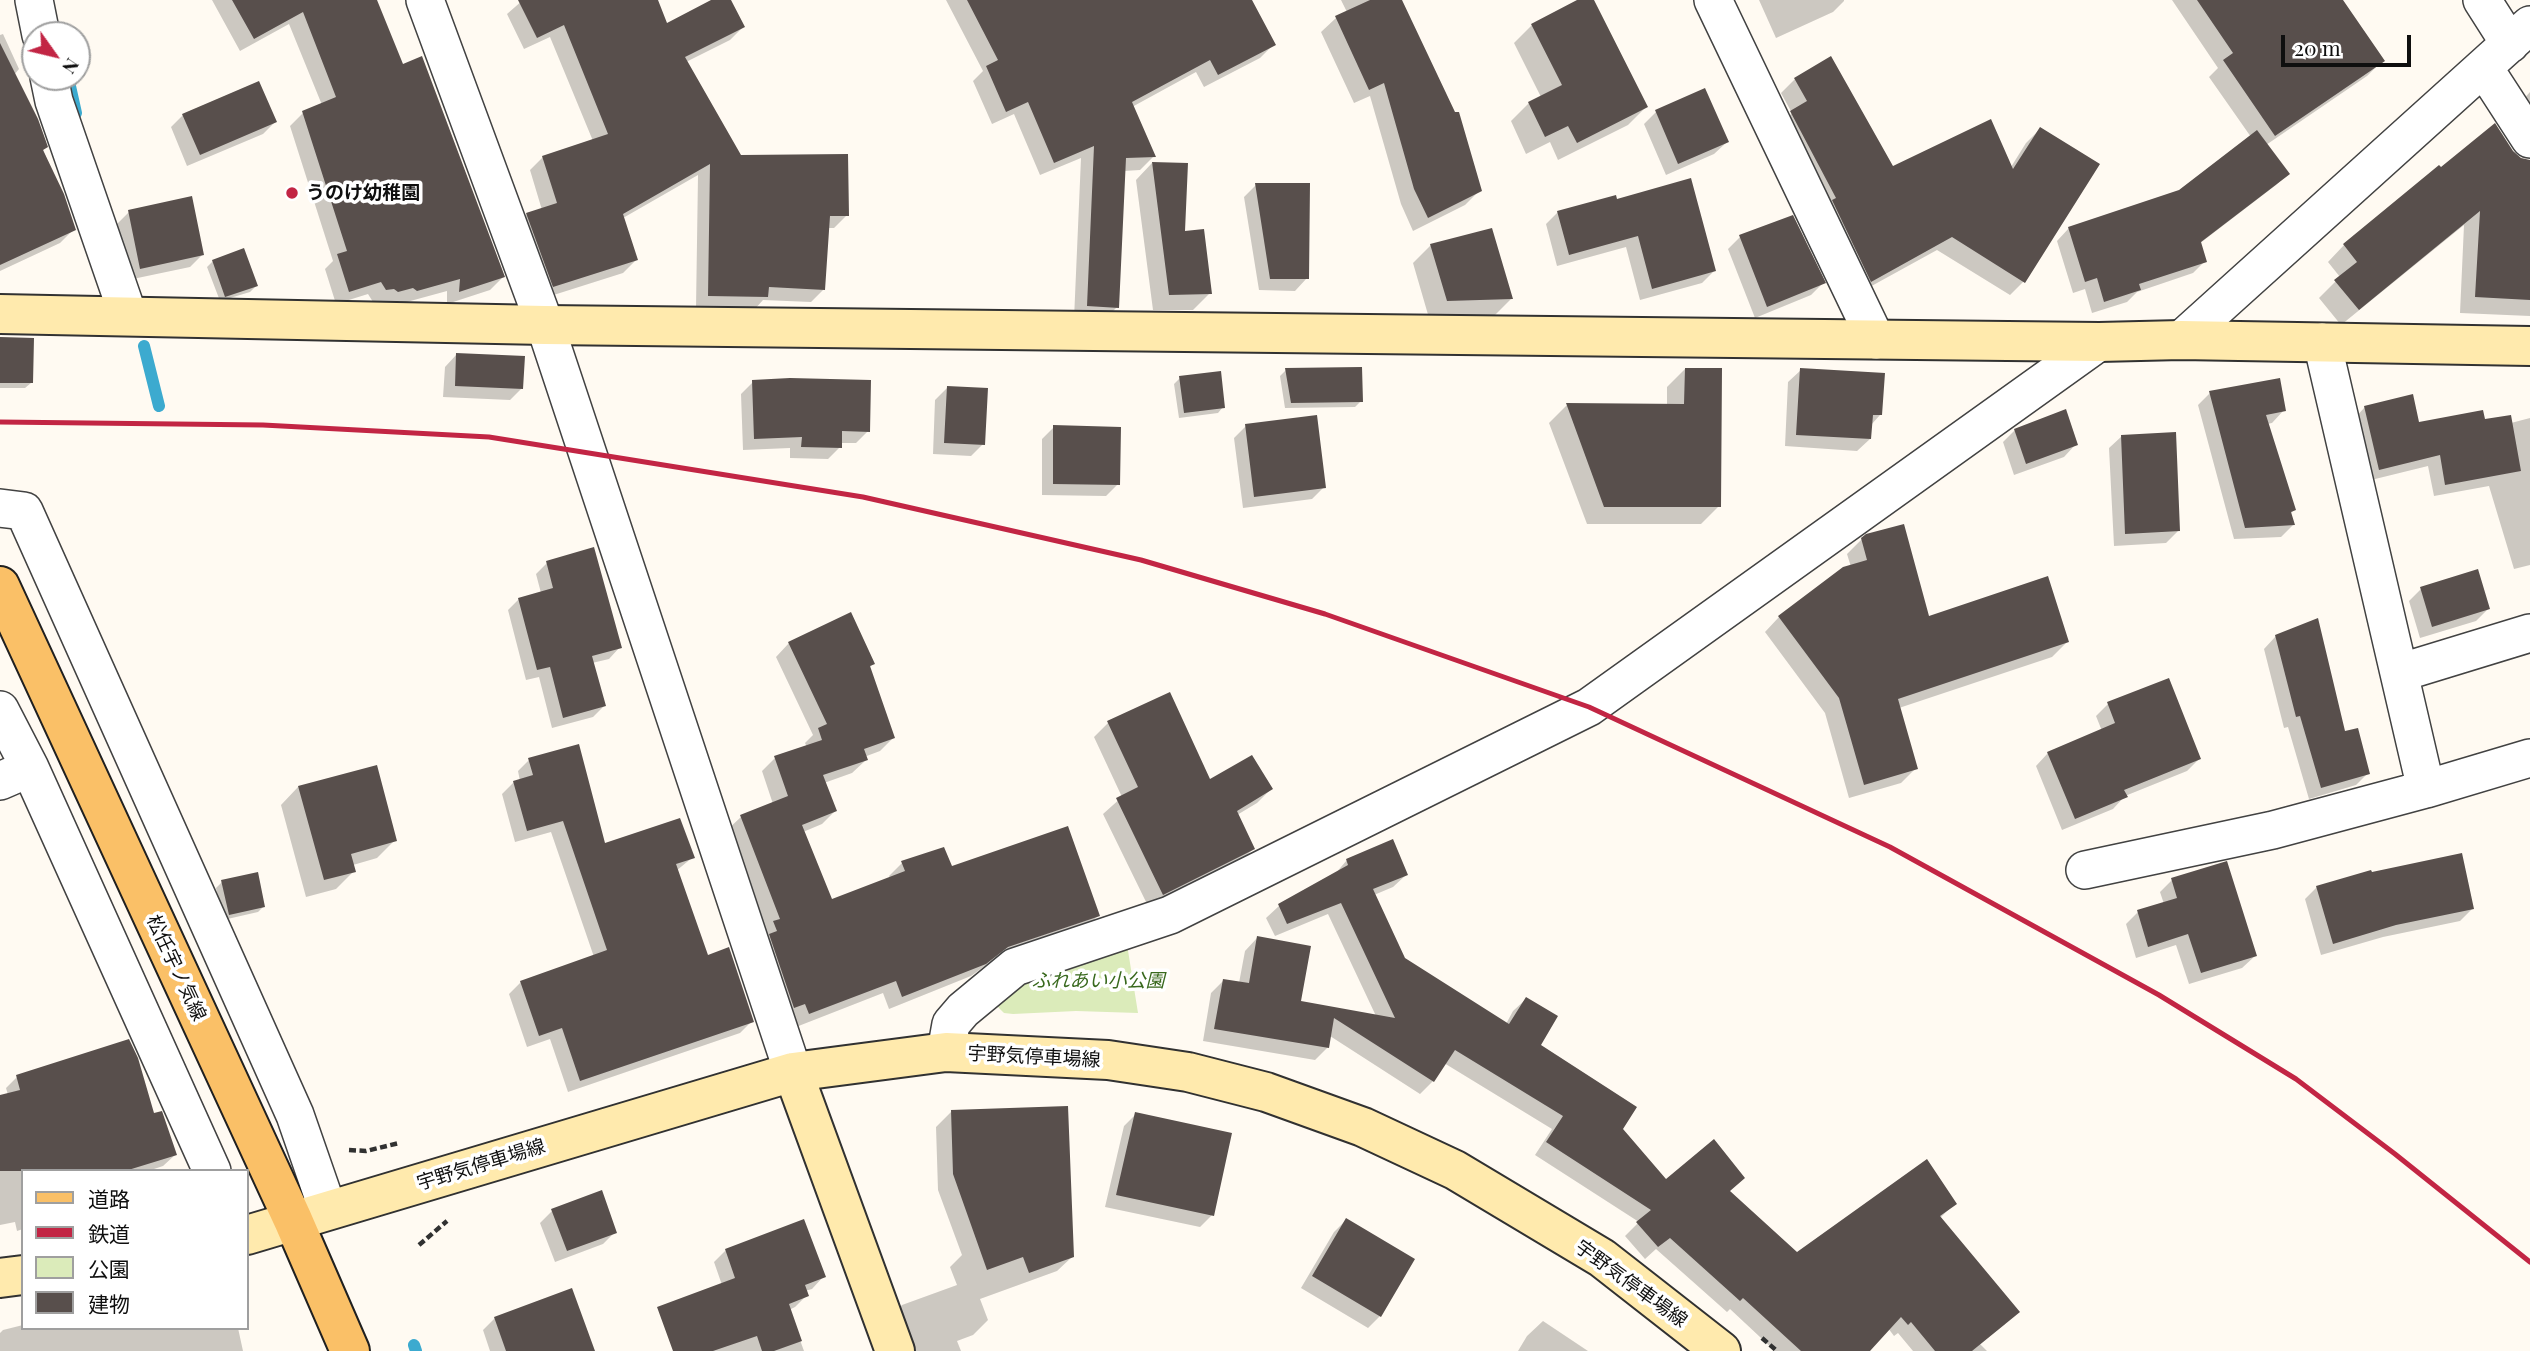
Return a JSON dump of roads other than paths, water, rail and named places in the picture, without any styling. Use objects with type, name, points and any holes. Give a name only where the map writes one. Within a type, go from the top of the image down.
[{"type":"main road","name":"松任宇ノ気線","points":[[0,586],[255,1141],[311,1215],[350,1351]]},
{"type":"street","points":[[34,0],[38,21]]},
{"type":"street","points":[[425,0],[545,325],[793,1072],[895,1351]]},
{"type":"street","points":[[1713,0],[1876,340]]},
{"type":"street","points":[[2482,0],[2508,46],[2530,139]]},
{"type":"street","points":[[2181,340],[2508,46]]},
{"type":"street","points":[[52,91],[128,316]]},
{"type":"street","points":[[0,314],[545,325],[1876,340],[2181,340],[2530,346]]},
{"type":"street","points":[[946,1052],[951,1024],[963,1010],[1015,967],[1170,915],[1589,707],[2099,342]]},
{"type":"street","points":[[2322,342],[2426,789]]},
{"type":"street","points":[[0,508],[24,511],[295,1115],[311,1215]]},
{"type":"street","points":[[2399,673],[2530,633]]},
{"type":"street","points":[[0,710],[15,774],[211,1169]]},
{"type":"street","points":[[2085,870],[2273,830],[2530,758]]},
{"type":"street","name":"宇野気停車場線","points":[[248,1235],[793,1072],[946,1052],[1108,1060],[1188,1072],[1266,1092],[1363,1127],[1455,1170],[1602,1258],[1721,1351]]},
{"type":"street","points":[[0,1279],[21,1275]]},
{"type":"waterway","points":[[71,91],[76,113]]},
{"type":"waterway","points":[[144,346],[159,406]]},
{"type":"waterway","points":[[414,1345],[416,1351]]},
{"type":"railway","points":[[0,422],[263,425],[489,437],[863,497],[1141,560],[1325,614],[1589,707],[1890,847],[2159,995],[2296,1079],[2530,1262]]},
{"type":"place","name":"うのけ幼稚園","points":[[292,193]]},
{"type":"park label","name":"ふれあい小公園","points":[[1098,981]]}]
